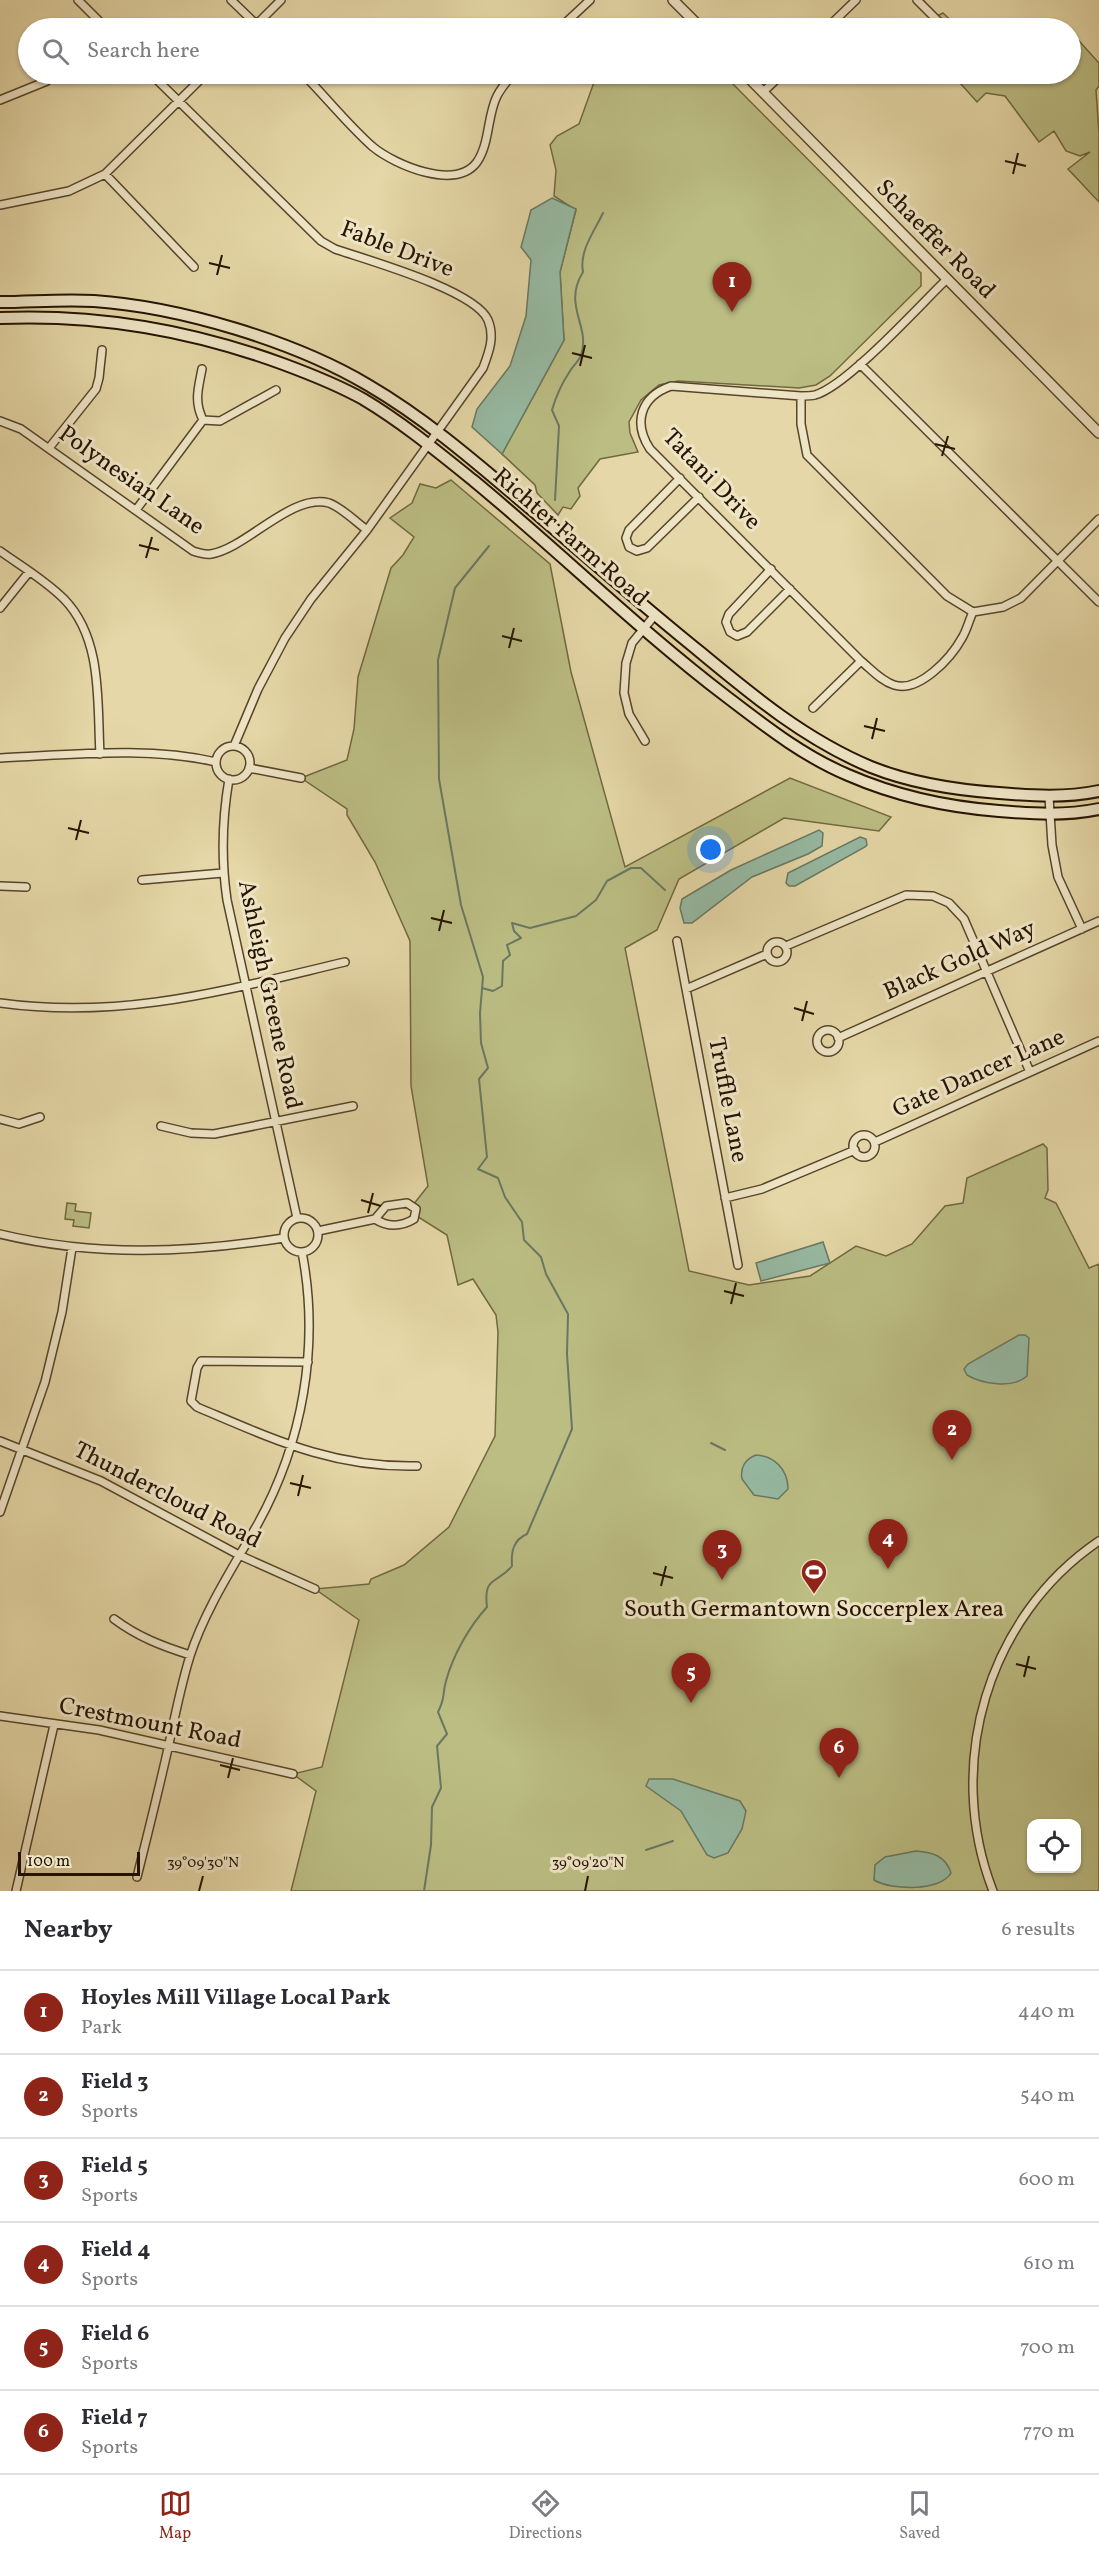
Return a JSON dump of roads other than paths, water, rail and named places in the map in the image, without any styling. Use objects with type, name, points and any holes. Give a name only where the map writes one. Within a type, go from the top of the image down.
[{"type":"main road","name":"Richter Farm Road","points":[[0,302],[94,301],[175,313],[251,334],[307,356],[367,384],[438,432],[655,615],[785,720],[828,746],[863,763],[910,779],[970,791],[1049,797],[1099,791]]},
{"type":"main road","name":"Richter Farm Road","points":[[0,318],[103,320],[168,330],[249,352],[309,374],[362,399],[428,444],[713,687],[778,737],[844,774],[911,798],[968,808],[1050,816],[1099,810]]},
{"type":"street","points":[[78,0],[95,18]]},
{"type":"street","points":[[231,0],[248,18]]},
{"type":"street","points":[[264,18],[281,0]]},
{"type":"street","points":[[571,18],[590,0]]},
{"type":"street","points":[[673,0],[691,18]]},
{"type":"street","points":[[837,18],[856,0]]},
{"type":"street","points":[[917,0],[935,18]]},
{"type":"street","points":[[0,100],[40,84]]},
{"type":"street","name":"Fable Drive","points":[[162,84],[321,241],[335,249],[466,297],[487,318],[492,345],[483,368],[428,444]]},
{"type":"street","points":[[0,205],[69,190],[105,174],[196,84]]},
{"type":"street","points":[[313,84],[374,147],[399,162],[432,173],[450,176],[460,175],[478,161],[497,96],[506,84]]},
{"type":"street","name":"Schaeffer Road","points":[[755,84],[1099,433]]},
{"type":"street","points":[[763,92],[771,84]]},
{"type":"street","points":[[105,174],[194,267]]},
{"type":"street","name":"Tatani Drive","points":[[946,280],[860,364],[826,390],[814,395],[801,396],[671,386],[656,393],[644,407],[640,417],[640,429],[650,449],[861,661],[885,682],[909,687],[922,681],[952,652],[963,636],[973,612]]},
{"type":"street","points":[[49,448],[96,389],[102,350]]},
{"type":"street","points":[[860,364],[1099,602]]},
{"type":"street","points":[[202,369],[196,399],[197,408],[203,420]]},
{"type":"street","points":[[203,420],[220,421],[276,390]]},
{"type":"street","points":[[801,396],[801,424],[807,455],[947,596],[973,612],[1003,607],[1020,598],[1099,519]]},
{"type":"street","points":[[136,510],[203,420]]},
{"type":"street","name":"Polynesian Lane","points":[[0,421],[21,429],[193,551],[208,555],[223,551],[295,509],[315,501],[331,503],[367,530]]},
{"type":"street","points":[[234,746],[258,689],[285,638],[311,599],[367,530],[428,444]]},
{"type":"street","points":[[680,478],[628,530],[626,538],[629,546],[637,551],[647,548],[699,497]]},
{"type":"street","points":[[0,551],[64,599],[78,617],[90,641],[95,664],[100,754]]},
{"type":"street","points":[[771,569],[729,614],[726,622],[729,632],[737,636],[747,632],[790,589]]},
{"type":"street","points":[[0,609],[29,572]]},
{"type":"street","points":[[645,741],[629,714],[624,693],[626,663],[632,643],[655,615]]},
{"type":"street","points":[[813,708],[861,661]]},
{"type":"street","points":[[234,746],[246,752],[250,759],[249,768],[242,777],[234,780],[219,773],[216,762],[219,753],[225,747],[234,746]]},
{"type":"street","points":[[0,758],[100,754],[188,756],[216,762]]},
{"type":"street","points":[[249,768],[301,778]]},
{"type":"street","name":"Ashleigh Greene Road","points":[[229,778],[224,811],[223,873],[244,986],[297,1218]]},
{"type":"street","points":[[1049,797],[1052,845],[1058,877],[1082,929]]},
{"type":"street","points":[[142,880],[223,873]]},
{"type":"street","points":[[0,885],[26,887]]},
{"type":"street","points":[[786,946],[906,895],[933,896],[949,903],[964,919],[1030,1072]]},
{"type":"street","name":"Black Gold Way","points":[[838,1038],[1099,921]]},
{"type":"street","name":"Truffle Lane","points":[[677,941],[738,1265]]},
{"type":"street","points":[[767,954],[767,949],[772,943],[780,942],[786,946]]},
{"type":"street","points":[[767,954],[774,961],[781,961],[786,956],[786,946]]},
{"type":"street","points":[[686,989],[767,954]]},
{"type":"street","points":[[0,1003],[38,1008],[102,1009],[193,997],[345,962]]},
{"type":"street","name":"Gate Dancer Lane","points":[[874,1142],[1099,1041]]},
{"type":"street","points":[[161,1126],[191,1133],[214,1134],[353,1106]]},
{"type":"street","points":[[0,1119],[19,1124],[40,1117]]},
{"type":"street","name":"Gate Dancer Lane","points":[[861,1135],[869,1136],[874,1142],[874,1151],[867,1156],[859,1155],[855,1150],[855,1140],[861,1135]]},
{"type":"street","name":"Gate Dancer Lane","points":[[726,1198],[762,1189],[855,1150]]},
{"type":"street","points":[[318,1232],[375,1219],[386,1206],[407,1203],[416,1209],[414,1219],[408,1223],[383,1224],[375,1219]]},
{"type":"street","points":[[297,1218],[313,1222],[318,1232],[318,1237],[312,1247],[302,1252],[289,1247],[284,1238],[288,1223],[297,1218]]},
{"type":"street","points":[[0,1234],[72,1248],[128,1251],[178,1251],[284,1238]]},
{"type":"street","points":[[0,1512],[24,1449],[45,1382],[62,1312],[72,1248]]},
{"type":"street","points":[[137,1877],[190,1656],[219,1591],[262,1515],[290,1446],[303,1399],[310,1336],[308,1283],[302,1252]]},
{"type":"street","points":[[308,1362],[201,1361],[193,1386],[192,1404],[290,1446],[351,1463],[387,1467],[417,1466]]},
{"type":"street","name":"Thundercloud Road","points":[[0,1441],[101,1481],[239,1555],[315,1588]]},
{"type":"street","points":[[993,1891],[978,1844],[972,1789],[976,1736],[985,1697],[1003,1650],[1025,1614],[1049,1584],[1099,1541]]},
{"type":"street","points":[[114,1619],[135,1635],[190,1656]]},
{"type":"street","name":"Crestmount Road","points":[[0,1716],[99,1730],[292,1774]]},
{"type":"street","points":[[16,1891],[54,1725]]},
{"type":"waterway","points":[[555,500],[559,426],[552,410],[562,385],[581,355],[583,335],[575,295],[583,272],[585,249],[603,213]]},
{"type":"waterway","points":[[424,1891],[431,1845],[432,1807],[441,1788],[437,1746],[447,1734],[438,1712],[449,1671],[462,1642],[487,1607],[486,1597],[489,1585],[512,1566],[514,1547],[527,1534],[572,1429],[567,1354],[568,1314],[546,1274],[541,1257],[524,1240],[522,1222],[505,1197],[498,1178],[478,1169],[487,1157],[479,1079],[488,1068],[481,1043],[480,1013],[483,977],[461,905],[439,779],[438,660],[455,588],[489,546]]},
{"type":"waterway","points":[[482,988],[493,991],[502,986],[503,961],[510,955],[507,945],[521,938],[514,931],[512,923],[530,928],[576,916],[596,900],[607,881],[631,868],[641,868],[665,890]]},
{"type":"waterway","points":[[711,1443],[725,1450]]},
{"type":"waterway","points":[[646,1850],[673,1841]]},
{"type":"place","name":"Hoyles Mill Village Local Park","points":[[732,312]]},
{"type":"place","name":"Field 3","points":[[952,1460]]},
{"type":"place","name":"Field 4","points":[[888,1569]]},
{"type":"place","name":"Field 5","points":[[722,1580]]},
{"type":"place","name":"South Germantown Soccerplex Area","points":[[814,1595]]},
{"type":"place","name":"Field 6","points":[[691,1703]]},
{"type":"place","name":"Field 7","points":[[839,1778]]}]
